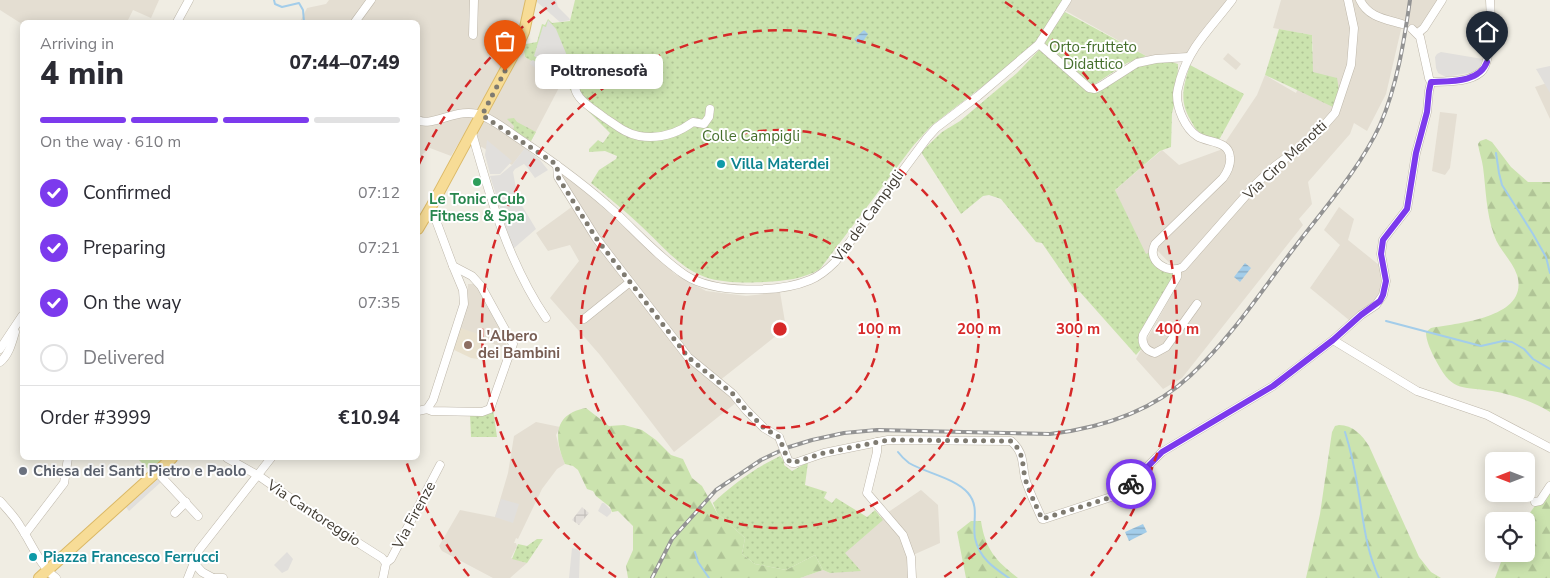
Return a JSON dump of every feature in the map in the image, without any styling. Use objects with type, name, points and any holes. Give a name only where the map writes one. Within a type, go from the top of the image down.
[{"type":"main road","points":[[420,226],[482,115],[520,41],[531,0]]},
{"type":"main road","points":[[39,578],[170,460]]},
{"type":"street","points":[[178,20],[189,0]]},
{"type":"street","points":[[357,20],[371,0]]},
{"type":"street","points":[[473,35],[474,0]]},
{"type":"street","name":"Via dei Campigli","points":[[482,115],[557,165],[615,212],[686,276],[705,284],[748,290],[789,286],[809,281],[822,274],[835,262],[926,138],[1039,44],[1067,0]]},
{"type":"street","name":"Via Ciro Menotti","points":[[1232,0],[1188,56],[1177,94],[1183,117],[1189,128],[1198,136],[1220,144],[1230,152],[1229,170],[1153,247],[1154,258],[1164,268],[1169,270],[1177,270],[1183,267],[1256,184],[1275,166],[1313,138],[1335,112],[1352,65],[1354,28],[1348,0]]},
{"type":"street","points":[[1360,0],[1364,8],[1372,15],[1402,24]]},
{"type":"street","points":[[557,165],[558,177],[596,238],[688,357],[733,394],[764,428],[779,437],[788,460],[792,463],[824,453],[888,440],[1011,441],[1022,455],[1031,497],[1042,519],[1112,497],[1121,492],[1162,452],[1273,386],[1376,305],[1383,295],[1386,281],[1381,254],[1383,240],[1407,209],[1416,153],[1427,112],[1431,82],[1421,41],[1415,31],[1424,28],[1442,0]]},
{"type":"street","points":[[1431,82],[1469,78],[1484,69],[1488,51],[1490,0]]},
{"type":"street","points":[[1039,44],[1089,88],[1101,86],[1137,63],[1188,56]]},
{"type":"street","points":[[577,78],[575,89],[581,100],[615,126],[636,136],[655,137],[672,134],[693,122],[704,124],[709,118],[710,109]]},
{"type":"street","points":[[420,121],[427,123],[459,113],[482,115]]},
{"type":"street","points":[[472,133],[514,261],[532,297],[546,318]]},
{"type":"street","points":[[427,409],[433,400],[464,304],[463,290],[431,207]]},
{"type":"street","points":[[420,411],[427,409],[432,411],[482,412],[490,409],[513,344],[481,286],[472,276],[454,266]]},
{"type":"street","name":"Via Ciro Menotti","points":[[1177,270],[1174,282],[1143,335],[1143,343],[1147,350],[1155,353],[1166,347],[1197,304]]},
{"type":"street","points":[[584,319],[630,282]]},
{"type":"street","points":[[0,349],[20,320]]},
{"type":"street","points":[[0,341],[16,327]]},
{"type":"street","points":[[0,362],[12,344],[16,327]]},
{"type":"street","points":[[1333,340],[1416,391],[1487,415],[1550,448]]},
{"type":"street","points":[[877,442],[877,452],[867,493],[903,535],[911,556],[912,578]]},
{"type":"street","points":[[25,534],[64,483],[68,460]]},
{"type":"street","name":"Via Cantoreggio","points":[[230,460],[259,476],[319,518],[374,552],[386,563]]},
{"type":"street","points":[[223,578],[198,576],[191,570],[207,539],[271,460]]},
{"type":"street","name":"Via Firenze","points":[[386,563],[391,559],[440,464]]},
{"type":"street","points":[[157,472],[198,516]]},
{"type":"street","points":[[1535,502],[1540,501],[1550,486]]},
{"type":"street","points":[[0,501],[20,526],[29,543],[48,570],[56,578]]},
{"type":"street","points":[[175,514],[186,502]]},
{"type":"street","points":[[383,578],[386,563]]},
{"type":"shaded area","points":[[0,0],[159,0],[151,18],[133,10],[128,20],[20,20],[20,23],[0,10]]},
{"type":"shaded area","points":[[329,0],[528,0],[513,49],[524,51],[525,57],[563,80],[531,141],[512,165],[463,136],[451,156],[430,148],[420,156],[420,20],[301,20],[307,8],[326,4]]},
{"type":"shaded area","points":[[537,0],[556,0],[558,7],[570,20],[560,22]]},
{"type":"shaded area","points":[[1071,0],[1237,0],[1188,57],[1148,57],[1066,11]]},
{"type":"shaded area","points":[[1281,0],[1438,0],[1427,21],[1418,30],[1403,21],[1386,94],[1367,131],[1354,123],[1350,134],[1308,182],[1312,204],[1299,219],[1303,225],[1182,378],[1163,389],[1136,359],[1182,276],[1155,248],[1145,256],[1115,190],[1162,150],[1179,165],[1220,150],[1257,95],[1265,75],[1296,93],[1313,51],[1312,35],[1273,28]]},
{"type":"shaded area","points":[[548,20],[556,29],[570,63],[561,73],[534,56],[543,26],[546,27]]},
{"type":"shaded area","points":[[1441,52],[1483,59],[1480,66],[1474,72],[1446,77],[1438,73],[1436,68],[1435,57]]},
{"type":"shaded area","points":[[1228,53],[1241,64],[1236,70],[1223,59]]},
{"type":"shaded area","points":[[533,60],[563,80],[560,86],[530,64]]},
{"type":"shaded area","points":[[1550,66],[1550,93],[1536,69]]},
{"type":"shaded area","points":[[1550,82],[1550,119],[1535,87]]},
{"type":"shaded area","points":[[1440,112],[1457,114],[1450,168],[1445,175],[1432,171]]},
{"type":"shaded area","points":[[487,140],[512,161],[500,174],[490,174],[485,155]]},
{"type":"shaded area","points":[[525,148],[540,160],[548,170],[535,178],[524,164],[513,172],[518,199],[536,229],[513,249],[490,176],[500,175],[512,165]]},
{"type":"shaded area","points":[[563,174],[587,193],[675,274],[706,291],[746,296],[780,292],[786,328],[719,381],[737,402],[674,452],[600,355],[550,298],[579,261],[570,245],[548,251],[536,233],[573,206],[577,210],[582,207],[560,176]]},
{"type":"shaded area","points":[[1339,207],[1354,219],[1348,240],[1379,265],[1383,286],[1376,301],[1349,320],[1310,288],[1340,245],[1324,230]]},
{"type":"shaded area","points":[[468,284],[477,284],[485,304],[500,326],[508,349],[483,340],[460,328],[467,306]]},
{"type":"shaded area","name":"L'Albero dei Bambini","points":[[460,328],[484,336],[478,359],[471,358],[452,349]]},
{"type":"shaded area","points":[[536,422],[560,427],[556,435],[565,464],[557,469],[542,489],[518,539],[516,538],[514,543],[517,546],[511,558],[527,563],[510,578],[493,578],[442,551],[439,546],[460,510],[495,517],[508,473],[514,436]]},
{"type":"shaded area","points":[[158,479],[161,482],[129,511],[126,507]]},
{"type":"shaded area","points":[[921,490],[938,505],[940,543],[913,555],[915,578],[800,578],[823,570],[830,573],[859,570],[842,550],[881,517]]},
{"type":"shaded area","points":[[501,499],[519,504],[513,523],[495,517]]},
{"type":"shaded area","points":[[602,503],[611,510],[607,517],[598,511]]},
{"type":"shaded area","points":[[582,507],[589,513],[579,525],[572,520]]},
{"type":"shaded area","points":[[572,548],[580,552],[579,578],[569,578]]},
{"type":"shaded area","points":[[287,552],[293,559],[288,570],[282,573],[274,565]]},
{"type":"green space","name":"Colle Campigli","points":[[575,0],[1065,0],[1036,45],[931,126],[913,146],[820,269],[793,279],[772,282],[750,282],[711,279],[687,268],[591,183],[599,170],[616,159],[617,156],[605,151],[589,152],[589,149],[598,140],[603,143],[610,133],[579,102],[563,80],[525,57],[524,51],[526,44],[537,42],[542,24],[545,25],[548,19],[552,23],[570,21]]},
{"type":"green space","name":"Orto-frutteto Didattico","points":[[1065,12],[1146,56],[1127,63],[1095,84],[1088,85],[1041,46]]},
{"type":"green space","points":[[1279,29],[1312,35],[1313,72],[1337,78],[1339,90],[1333,107],[1265,75]]},
{"type":"green space","points":[[1040,49],[1089,91],[1132,68],[1144,64],[1155,61],[1167,61],[1178,64],[1177,94],[1172,113],[1171,147],[1160,151],[1115,190],[1146,254],[1152,251],[1154,258],[1177,270],[1143,335],[1143,347],[1136,355],[1080,292],[1075,291],[1042,243],[1036,242],[1001,199],[989,195],[983,196],[961,214],[921,152],[942,132],[960,121],[1017,73]]},
{"type":"green space","points":[[1190,65],[1244,94],[1219,140],[1200,133],[1187,114],[1183,94]]},
{"type":"green space","points":[[514,118],[517,122],[536,132],[531,141],[513,130],[514,126],[507,119]]},
{"type":"green space","points":[[1486,139],[1492,142],[1511,167],[1528,182],[1550,182],[1550,412],[1514,396],[1463,387],[1451,382],[1440,368],[1427,338],[1426,332],[1431,328],[1474,320],[1489,316],[1503,309],[1513,301],[1518,289],[1517,275],[1496,240],[1489,218],[1483,167],[1478,144]]},
{"type":"green space","points":[[586,408],[609,426],[624,425],[642,430],[656,440],[671,455],[683,459],[692,478],[702,486],[717,513],[745,538],[742,554],[755,564],[786,570],[815,555],[823,570],[800,578],[628,578],[626,566],[633,550],[633,526],[618,511],[612,512],[610,507],[596,496],[593,491],[587,489],[578,470],[573,466],[565,464],[561,454],[558,436],[562,422],[575,411]]},
{"type":"green space","points":[[493,409],[497,437],[471,437],[470,414]]},
{"type":"green space","points":[[1344,425],[1357,431],[1369,446],[1419,557],[1431,572],[1441,578],[1306,578],[1320,514],[1332,432],[1335,426]]},
{"type":"green space","points":[[780,456],[784,461],[784,465],[792,471],[808,462],[805,485],[827,492],[824,498],[832,503],[836,498],[867,517],[875,510],[883,520],[845,553],[861,571],[830,573],[823,570],[815,555],[786,570],[755,564],[742,554],[745,538],[717,513],[713,503],[745,477]]},
{"type":"green space","points":[[139,460],[164,460],[153,470],[149,470]]},
{"type":"green space","points":[[1550,481],[1550,578],[1495,578],[1501,562],[1535,562],[1535,512],[1531,512],[1545,492]]},
{"type":"green space","points":[[971,521],[981,521],[985,539],[993,554],[1018,578],[966,578],[957,532]]},
{"type":"green space","points":[[537,539],[543,539],[527,563],[512,559],[518,544],[527,546]]},
{"type":"water","points":[[864,30],[868,34],[858,44],[854,39]]},
{"type":"water","points":[[1245,263],[1251,268],[1240,282],[1234,277]]},
{"type":"water","points":[[1143,524],[1147,532],[1129,541],[1125,532]]},
{"type":"waterway","points":[[274,0],[275,4],[282,7],[299,3],[303,10],[304,20]]},
{"type":"waterway","points":[[1496,153],[1502,185],[1546,257],[1550,273]]},
{"type":"waterway","points":[[1386,321],[1481,346],[1503,341],[1512,342],[1524,349],[1533,359],[1550,369]]},
{"type":"waterway","points":[[1345,432],[1354,468],[1368,545],[1379,578]]},
{"type":"waterway","points":[[898,452],[909,463],[956,483],[968,493],[972,498],[975,509],[974,532],[977,545],[984,557],[1009,578]]},
{"type":"waterway","points":[[695,552],[698,562],[709,578]]},
{"type":"railway","points":[[652,578],[672,539],[716,490],[761,460],[786,448],[844,433],[877,430],[1050,434],[1088,427],[1125,416],[1160,399],[1176,388],[1206,360],[1234,328],[1363,156],[1380,125],[1391,95],[1402,48],[1410,0]]},
{"type":"way so far","points":[[505,71],[482,115],[557,165],[558,177],[596,238],[688,357],[733,394],[764,428],[779,437],[788,460],[792,463],[824,453],[888,440],[1011,441],[1022,455],[1031,497],[1042,519],[1112,497],[1131,484]]},
{"type":"place","name":"Poltronesofà","points":[[505,71]]},
{"type":"place","name":"Villa Materdei","points":[[721,164]]},
{"type":"place","name":"Le Tonic cCub Fitness & Spa","points":[[477,182]]},
{"type":"place","name":"L'Albero dei Bambini","points":[[468,345]]},
{"type":"place","name":"Chiesa dei Santi Pietro e Paolo","points":[[23,471]]},
{"type":"place","name":"Piazza Francesco Ferrucci","points":[[33,557]]},
{"type":"route","points":[[1131,484],[1162,452],[1273,386],[1380,301],[1386,281],[1381,254],[1383,240],[1407,209],[1416,153],[1427,112],[1431,82],[1469,78],[1480,73],[1487,62]]}]
